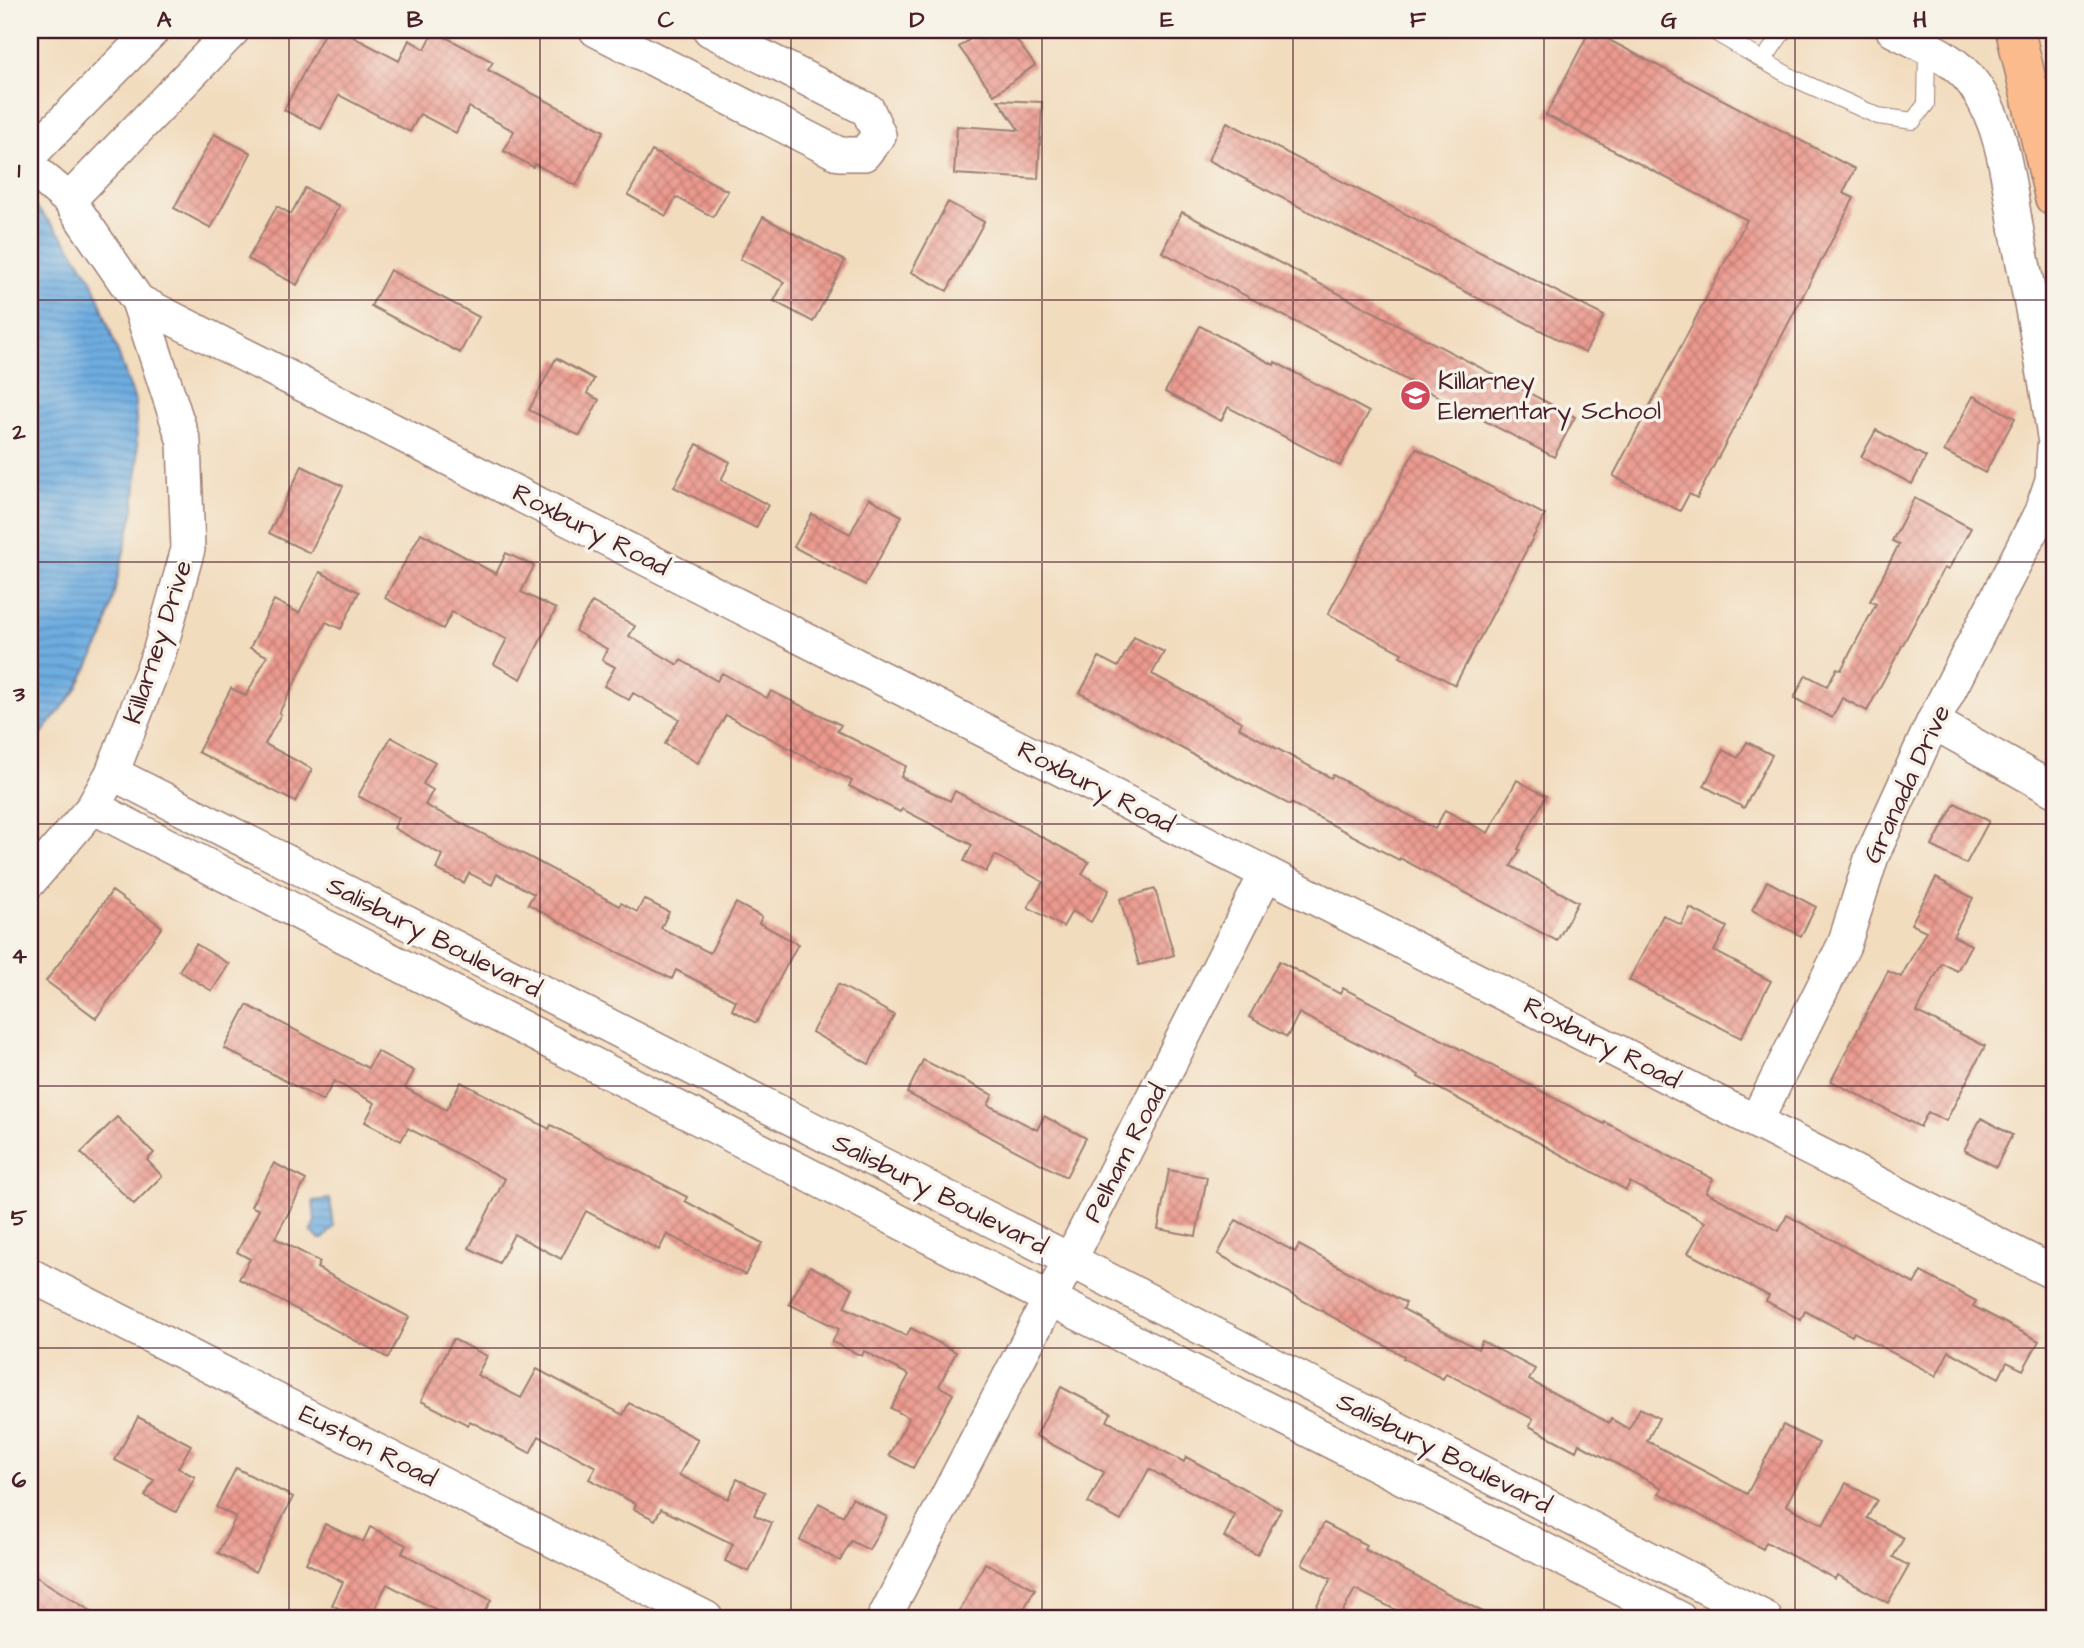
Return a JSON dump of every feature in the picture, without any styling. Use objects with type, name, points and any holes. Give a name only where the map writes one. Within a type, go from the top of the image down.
[{"type":"highway","points":[[2015,30],[2054,197]]},
{"type":"street","points":[[30,155],[153,30]]},
{"type":"street","points":[[69,200],[233,30]]},
{"type":"street","points":[[596,30],[839,154],[864,154],[879,135],[868,110],[710,30]]},
{"type":"street","points":[[1893,30],[1939,54],[1974,84],[1989,109],[1997,134],[2048,393],[2054,437]]},
{"type":"street","name":"Killarney Drive","points":[[30,167],[69,200],[138,301],[184,442],[188,549],[159,653],[112,773],[93,807],[30,881]]},
{"type":"street","name":"Roxbury Road","points":[[138,301],[2054,1273]]},
{"type":"street","name":"Granada Drive","points":[[1756,1121],[1844,944],[1872,856],[1933,722],[2041,512],[2052,480],[2054,446]]},
{"type":"street","points":[[1933,722],[2054,790]]},
{"type":"street","name":"Salisbury Boulevard","points":[[112,773],[1070,1260],[1765,1618]]},
{"type":"street","name":"Salisbury Boulevard","points":[[93,807],[1050,1299],[1679,1618]]},
{"type":"street","name":"Pelham Road","points":[[884,1618],[1266,874]]},
{"type":"street","name":"Euston Road","points":[[30,1275],[706,1618]]},
{"type":"lane","points":[[1711,30],[1793,78],[1878,116],[1913,121],[1926,104],[1939,54]]},
{"type":"lane","points":[[1763,61],[1784,30]]},
{"type":"water","points":[[30,200],[68,243],[93,282],[135,401],[138,460],[134,509],[104,636],[75,692],[30,746]]},
{"type":"water","points":[[330,1199],[334,1227],[323,1239],[319,1239],[311,1231],[315,1221],[313,1201]]},
{"type":"building","points":[[326,30],[340,30],[399,61],[409,40],[425,49],[434,31],[493,62],[488,70],[604,131],[576,186],[504,151],[514,131],[469,107],[456,133],[420,114],[410,132],[339,95],[321,129],[284,110]]},
{"type":"building","points":[[983,30],[1009,30],[1035,65],[994,95],[959,47]]},
{"type":"building","points":[[1590,30],[1855,169],[1843,193],[1854,198],[1697,498],[1689,494],[1680,511],[1613,476],[1747,220],[1546,115]]},
{"type":"building","points":[[998,100],[1042,102],[1038,179],[954,174],[957,126],[1019,130]]},
{"type":"building","points":[[1227,122],[1604,316],[1585,353],[1208,160]]},
{"type":"building","points":[[214,134],[251,153],[211,228],[174,208]]},
{"type":"building","points":[[652,151],[728,191],[713,217],[676,197],[666,216],[628,195]]},
{"type":"building","points":[[305,188],[339,206],[297,285],[248,259],[277,206],[291,214]]},
{"type":"building","points":[[948,202],[984,222],[947,291],[911,272]]},
{"type":"building","points":[[1182,212],[1575,417],[1554,457],[1162,252]]},
{"type":"building","points":[[763,217],[845,261],[813,322],[774,301],[784,282],[740,259]]},
{"type":"building","points":[[390,270],[479,317],[460,353],[371,306]]},
{"type":"building","points":[[1200,326],[1369,412],[1340,466],[1228,407],[1221,421],[1165,392]]},
{"type":"building","points":[[556,358],[594,379],[587,393],[599,400],[580,436],[529,410]]},
{"type":"building","points":[[1973,396],[2015,418],[1985,473],[1944,451]]},
{"type":"building","points":[[1876,430],[1926,457],[1912,484],[1861,457]]},
{"type":"building","points":[[697,444],[730,462],[721,480],[768,505],[756,528],[674,487]]},
{"type":"building","points":[[1416,448],[1545,515],[1455,685],[1328,614]]},
{"type":"building","points":[[302,466],[343,486],[310,553],[269,533]]},
{"type":"building","points":[[869,498],[902,516],[865,585],[794,547],[812,514],[850,534]]},
{"type":"building","points":[[1914,498],[1971,528],[1948,570],[1944,568],[1867,711],[1842,698],[1832,718],[1794,698],[1806,675],[1827,686],[1837,668],[1841,670],[1876,604],[1870,601],[1899,544],[1892,541]]},
{"type":"building","points":[[421,533],[496,574],[506,553],[534,566],[521,592],[556,609],[521,679],[494,664],[507,639],[452,612],[443,629],[385,598]]},
{"type":"building","points":[[320,572],[359,592],[341,629],[326,622],[265,744],[312,769],[295,802],[198,752],[231,688],[246,696],[267,656],[250,648],[274,600],[299,613]]},
{"type":"building","points":[[592,602],[635,626],[629,636],[678,665],[681,660],[717,681],[722,673],[767,698],[771,691],[841,725],[837,731],[906,766],[901,777],[950,801],[955,791],[1089,862],[1082,874],[1109,890],[1091,922],[1072,911],[1063,927],[1028,907],[1043,882],[995,855],[986,872],[964,861],[972,845],[902,809],[900,812],[849,786],[852,781],[726,715],[698,763],[665,744],[679,719],[633,693],[629,700],[604,686],[615,667],[602,660],[607,649],[575,631]]},
{"type":"building","points":[[1134,637],[1164,652],[1152,674],[1242,722],[1239,728],[1331,778],[1333,775],[1435,829],[1445,810],[1488,833],[1517,780],[1546,796],[1511,866],[1578,902],[1557,941],[1400,858],[1399,860],[1218,768],[1080,693],[1099,657],[1118,667]]},
{"type":"building","points":[[391,737],[435,762],[423,784],[433,790],[425,805],[619,906],[621,903],[637,912],[644,899],[669,912],[661,928],[710,953],[736,903],[762,917],[759,923],[798,944],[756,1023],[732,1010],[736,1001],[676,970],[672,979],[581,934],[528,904],[534,894],[497,874],[492,885],[469,873],[464,883],[436,869],[442,855],[394,828],[399,818],[358,796]]},
{"type":"building","points":[[1747,742],[1772,755],[1744,808],[1704,786],[1723,750],[1738,758]]},
{"type":"building","points":[[1955,803],[1989,821],[1966,864],[1932,846]]},
{"type":"building","points":[[1936,878],[1973,898],[1953,936],[1971,945],[1957,971],[1942,963],[1917,1012],[1985,1046],[1946,1121],[1928,1112],[1920,1127],[1831,1081],[1888,971],[1901,977],[1926,931],[1911,924]]},
{"type":"building","points":[[1767,881],[1816,907],[1801,936],[1752,910]]},
{"type":"building","points":[[1155,889],[1174,955],[1139,965],[1120,899]]},
{"type":"building","points":[[112,891],[162,927],[96,1018],[46,981]]},
{"type":"building","points":[[1690,908],[1727,927],[1714,951],[1771,981],[1741,1038],[1629,980],[1663,915],[1681,925]]},
{"type":"building","points":[[196,944],[229,964],[212,991],[179,971]]},
{"type":"building","points":[[1279,961],[1340,994],[1343,988],[1713,1179],[1706,1192],[1779,1231],[1787,1215],[1914,1284],[1921,1272],[1976,1301],[1973,1306],[2039,1341],[2023,1370],[2007,1362],[1999,1378],[1949,1351],[1936,1376],[1854,1332],[1852,1336],[1805,1311],[1801,1320],[1766,1301],[1769,1296],[1688,1253],[1705,1222],[1630,1182],[1626,1190],[1418,1077],[1419,1075],[1299,1013],[1287,1037],[1249,1017]]},
{"type":"building","points":[[838,984],[894,1015],[869,1064],[812,1032]]},
{"type":"building","points":[[247,1005],[368,1068],[377,1051],[414,1071],[405,1088],[446,1110],[461,1082],[549,1129],[551,1125],[687,1197],[685,1201],[762,1243],[745,1275],[667,1234],[659,1250],[586,1211],[561,1259],[514,1234],[499,1263],[469,1248],[505,1179],[408,1128],[401,1141],[365,1122],[375,1103],[334,1081],[323,1101],[224,1048]]},
{"type":"building","points":[[923,1060],[993,1095],[988,1105],[1037,1130],[1044,1116],[1086,1138],[1066,1177],[907,1093]]},
{"type":"building","points":[[117,1117],[154,1153],[147,1160],[162,1176],[134,1204],[81,1153]]},
{"type":"building","points":[[1981,1118],[2012,1135],[1996,1167],[1964,1150]]},
{"type":"building","points":[[274,1163],[306,1180],[275,1238],[320,1262],[317,1268],[409,1317],[388,1358],[239,1279],[250,1259],[237,1252],[259,1210],[251,1206]]},
{"type":"building","points":[[1169,1170],[1207,1177],[1196,1236],[1158,1229]]},
{"type":"building","points":[[1236,1220],[1295,1252],[1299,1245],[1406,1303],[1403,1309],[1478,1349],[1482,1341],[1535,1369],[1529,1380],[1609,1423],[1611,1419],[1629,1429],[1640,1408],[1659,1418],[1647,1441],[1747,1494],[1783,1425],[1819,1443],[1786,1505],[1823,1525],[1846,1483],[1877,1500],[1867,1518],[1904,1538],[1893,1557],[1909,1566],[1888,1603],[1837,1575],[1835,1579],[1766,1542],[1763,1549],[1659,1493],[1662,1488],[1579,1444],[1576,1451],[1529,1426],[1533,1419],[1446,1373],[1443,1379],[1218,1254]]},
{"type":"building","points":[[810,1266],[853,1288],[844,1307],[906,1336],[911,1328],[956,1352],[939,1386],[953,1394],[913,1468],[889,1455],[909,1418],[891,1408],[909,1375],[864,1351],[862,1356],[832,1342],[839,1329],[789,1304]]},
{"type":"building","points":[[453,1339],[487,1356],[477,1375],[521,1398],[537,1369],[623,1415],[629,1403],[698,1439],[679,1475],[728,1499],[737,1479],[765,1492],[754,1515],[772,1523],[749,1572],[725,1561],[733,1544],[661,1509],[655,1520],[634,1509],[636,1504],[589,1479],[596,1467],[539,1436],[530,1453],[470,1421],[468,1425],[421,1401]]},
{"type":"building","points":[[1061,1387],[1111,1413],[1107,1421],[1184,1462],[1186,1457],[1281,1509],[1257,1555],[1224,1537],[1235,1515],[1149,1469],[1121,1521],[1088,1503],[1104,1472],[1036,1436]]},
{"type":"building","points":[[138,1417],[191,1445],[178,1468],[195,1477],[176,1512],[145,1496],[154,1480],[115,1460]]},
{"type":"building","points":[[236,1468],[293,1497],[255,1572],[218,1553],[236,1517],[216,1507]]},
{"type":"building","points":[[852,1498],[887,1517],[869,1550],[851,1541],[840,1561],[800,1540],[819,1503],[843,1516]]},
{"type":"building","points":[[1324,1523],[1366,1545],[1364,1549],[1494,1618],[1411,1618],[1355,1589],[1339,1618],[1310,1618],[1331,1579],[1302,1564]]},
{"type":"building","points":[[325,1524],[363,1542],[370,1527],[406,1545],[402,1553],[491,1600],[481,1618],[452,1618],[387,1584],[370,1618],[359,1618],[332,1605],[343,1582],[306,1563]]},
{"type":"building","points":[[985,1563],[1035,1589],[1019,1618],[956,1618]]},
{"type":"building","points":[[30,1573],[102,1618],[30,1618]]},
{"type":"place","name":"Killarney Elementary School","points":[[1415,396]]}]
